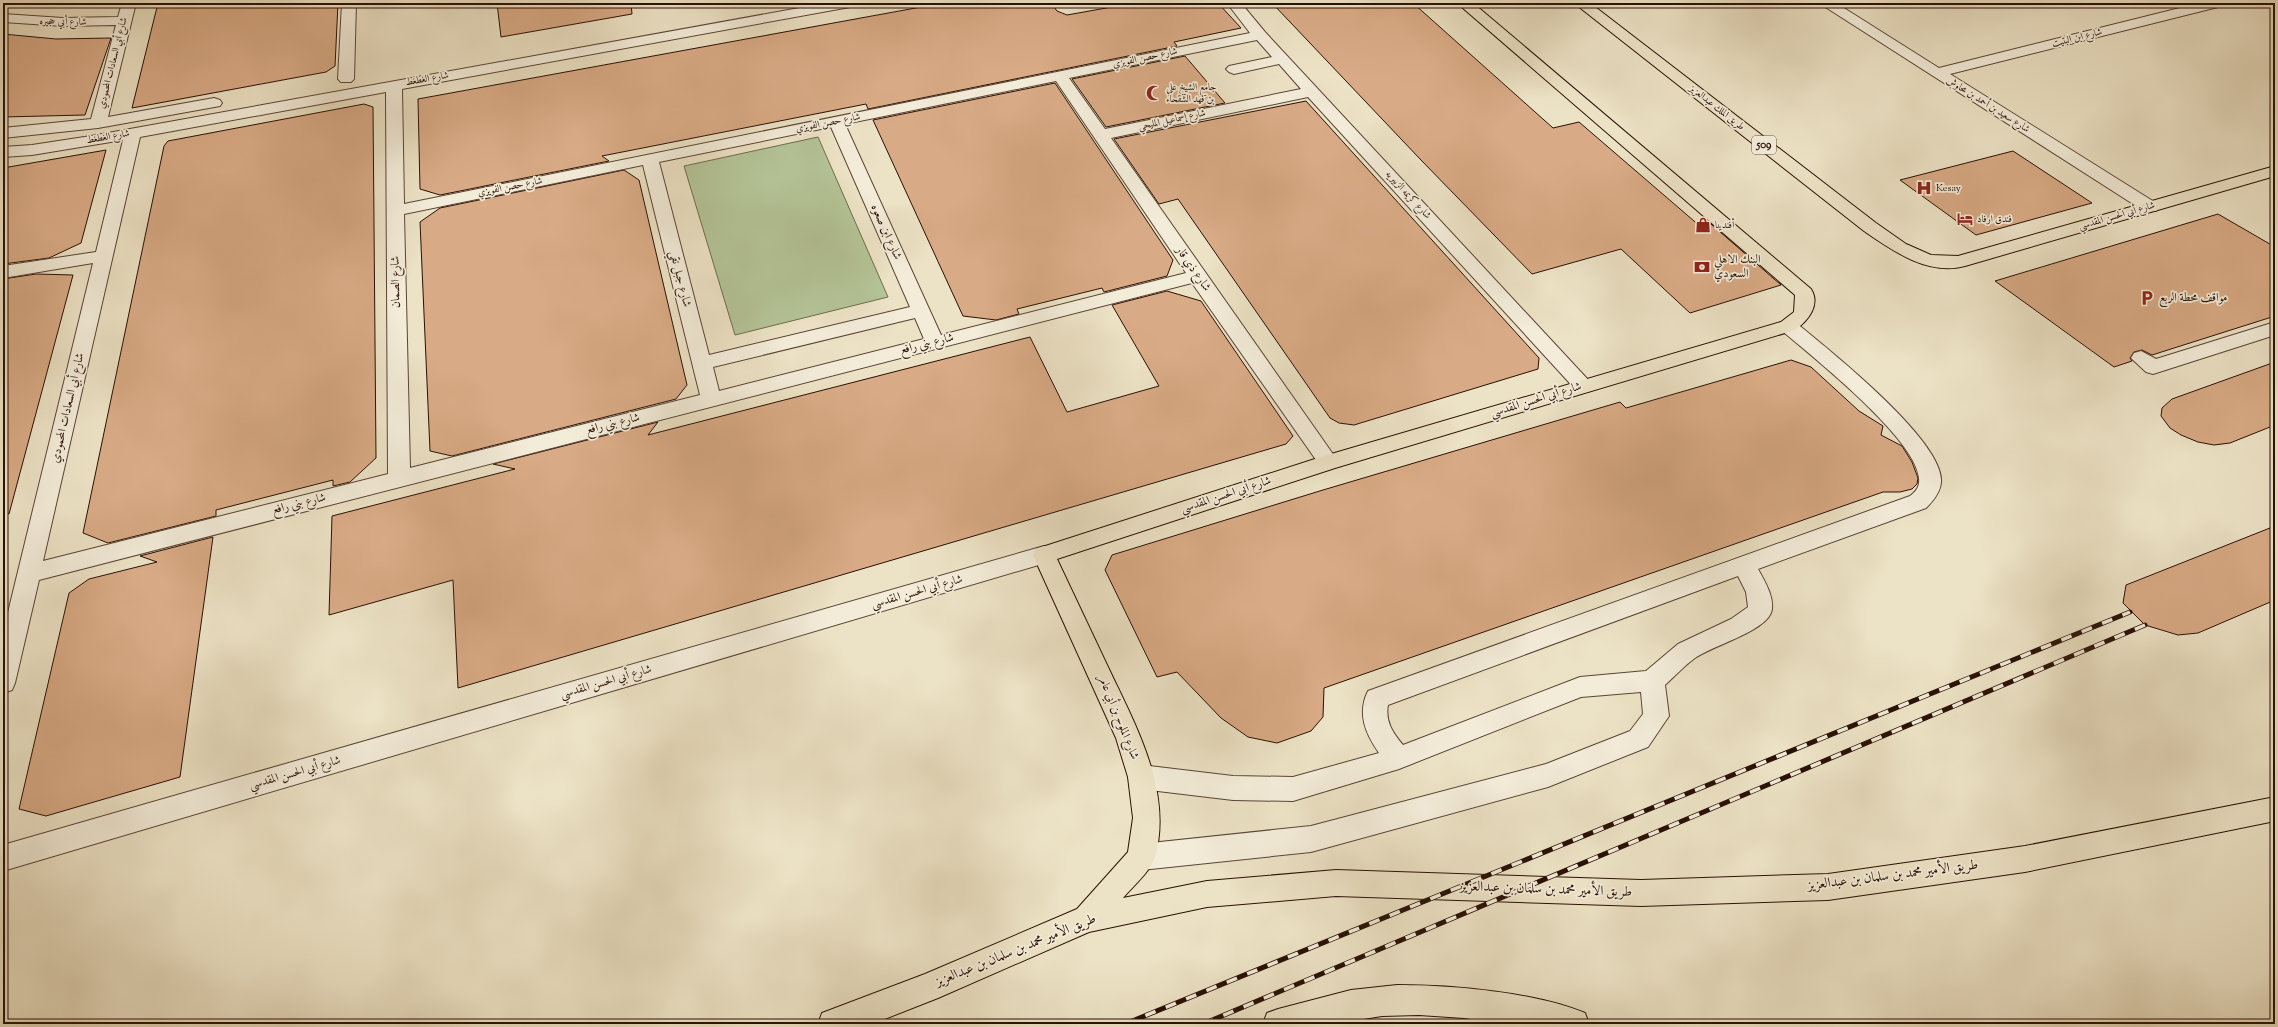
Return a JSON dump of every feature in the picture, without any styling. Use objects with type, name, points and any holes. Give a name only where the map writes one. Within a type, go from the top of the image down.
[{"type":"main road","name":"شارع أبي الحسن المقدسي","points":[[1044,554],[1328,462],[1788,326],[1802,317],[1806,308],[1804,293],[1464,3]]},
{"type":"main road","name":"طريق الملك عبدالعزيز","points":[[1581,3],[1900,248],[1928,260],[1959,262]]},
{"type":"main road","name":"شارع أبي الحسن المقدسي","points":[[1959,262],[2272,173]]},
{"type":"main road","name":"شارع الملوح بن أبي عامر","points":[[1044,554],[1129,738],[1141,778],[1146,818],[1141,857]]},
{"type":"main road","name":"طريق الأمير محمد بن سلمان بن عبدالعزيز","points":[[833,1024],[928,988],[1087,919],[1207,894],[1336,883],[1641,893],[1828,887],[2025,859],[2275,809]]},
{"type":"main road","points":[[1087,919],[1141,857]]},
{"type":"main road","points":[[1278,1024],[1332,1009],[1396,1000],[1462,1003],[1526,1012],[1574,1024]]},
{"type":"street","name":"شارع أبي السعادات المحمودي","points":[[98,124],[129,3]]},
{"type":"street","points":[[349,3],[338,80],[362,76]]},
{"type":"street","points":[[675,20],[769,3]]},
{"type":"street","name":"شارع الغطغط","points":[[3,152],[32,150],[279,106],[390,76],[850,3]]},
{"type":"street","name":"شارع كريمه الزبيريه","points":[[1234,3],[1260,35],[1583,386]]},
{"type":"street","name":"شارع سعيد بن أحمد بن محاوش","points":[[1826,3],[2150,207]]},
{"type":"street","name":"شارع ابن البتيت","points":[[1936,73],[2217,3]]},
{"type":"street","name":"شارع أبي حجيره","points":[[3,18],[63,22],[124,21]]},
{"type":"street","name":"شارع حصن الفويزي","points":[[395,211],[1260,35]]},
{"type":"street","points":[[1234,69],[1283,59]]},
{"type":"street","name":"شارع الصمان","points":[[390,76],[395,211],[399,479]]},
{"type":"street","name":"شارع ذي قار","points":[[1060,76],[1197,276],[1328,462]]},
{"type":"street","points":[[279,106],[280,91]]},
{"type":"street","name":"شارع إسماعيل المليحي","points":[[1101,135],[1313,91]]},
{"type":"street","name":"شارع الغطغط","points":[[3,133],[98,124],[226,100]]},
{"type":"street","name":"شارع ابن صعوه","points":[[836,121],[935,342]]},
{"type":"street","name":"شارع أبي السعادات المحمودي","points":[[3,683],[6,656],[30,573],[133,133]]},
{"type":"street","name":"شارع جبل نقي","points":[[650,159],[711,399]]},
{"type":"street","points":[[3,272],[104,256]]},
{"type":"street","name":"شارع بني رافع","points":[[30,573],[1197,276]]},
{"type":"street","points":[[702,363],[921,310]]},
{"type":"street","points":[[1399,758],[1383,740],[1376,728],[1374,716],[1377,698],[1918,502],[1929,491],[1931,484],[1928,469],[1915,445],[1874,402],[1788,326]]},
{"type":"street","points":[[2141,358],[2154,367],[2275,328]]},
{"type":"street","name":"شارع أبي الحسن المقدسي","points":[[3,858],[1044,554]]},
{"type":"street","points":[[1141,778],[1233,788],[1293,789],[1399,758],[1580,687],[1652,681],[1687,652],[1739,626],[1760,611],[1760,600],[1757,588],[1744,565]]},
{"type":"street","points":[[1141,857],[1311,839],[1548,775],[1639,739],[1656,716],[1652,681]]},
{"type":"green space","points":[[818,137],[888,297],[735,335],[684,166]]},
{"type":"building","points":[[158,3],[338,3],[335,66],[326,72],[132,108]]},
{"type":"building","points":[[497,3],[631,3],[632,14],[501,37]]},
{"type":"building","points":[[943,3],[1051,3],[1057,11],[1067,15],[1134,3],[1218,3],[1241,28],[1174,42],[1177,46],[868,109],[866,104],[602,156],[609,161],[440,195],[420,189],[418,99]]},
{"type":"building","points":[[1272,3],[1413,3],[1553,128],[1579,122],[1701,227],[1711,224],[1781,285],[1690,313],[1621,249],[1532,274],[1420,159]]},
{"type":"building","points":[[3,34],[56,39],[111,38],[85,115],[3,117]]},
{"type":"building","name":"جامع الشيخ علي بن فهد الشقحاء","points":[[1185,56],[1225,103],[1106,127],[1072,79]]},
{"type":"building","points":[[1055,83],[1173,260],[1167,276],[1104,292],[1102,288],[1017,309],[1019,314],[996,320],[963,316],[873,120]]},
{"type":"building","points":[[1306,101],[1539,358],[1538,369],[1354,425],[1339,423],[1330,418],[1178,199],[1159,204],[1114,139]]},
{"type":"building","points":[[364,104],[373,107],[376,458],[350,482],[333,486],[333,480],[216,510],[216,516],[108,543],[83,533],[164,146],[168,141]]},
{"type":"building","points":[[106,150],[81,243],[49,258],[3,264],[3,168]]},
{"type":"building","points":[[2013,151],[2092,203],[1976,235],[1900,180]]},
{"type":"building","points":[[624,170],[639,180],[687,385],[676,399],[452,456],[430,451],[420,222],[440,208]]},
{"type":"building","name":"مواقف محطة الربع","points":[[2218,214],[2275,247],[2275,316],[2152,355],[2142,350],[2134,352],[2130,358],[2132,361],[2114,367],[1995,281]]},
{"type":"building","points":[[36,274],[73,275],[9,514],[3,513],[3,279]]},
{"type":"building","points":[[1167,291],[1201,301],[1293,436],[1286,444],[458,688],[453,580],[329,615],[332,516],[515,469],[493,464],[658,422],[648,435],[1030,337],[1067,412],[1159,386],[1112,305]]},
{"type":"building","points":[[1791,360],[1811,367],[1859,411],[1883,426],[1881,435],[1902,446],[1912,462],[1918,478],[1917,484],[1912,489],[1900,492],[1883,492],[1324,688],[1323,717],[1311,731],[1277,743],[1248,737],[1221,718],[1177,672],[1157,677],[1105,570],[1112,555],[1323,490],[1620,402],[1626,408]]},
{"type":"building","points":[[2275,362],[2275,425],[2230,443],[2214,445],[2198,442],[2181,435],[2170,428],[2161,416],[2162,408],[2172,399]]},
{"type":"building","points":[[2275,526],[2275,600],[2198,633],[2178,635],[2145,625],[2123,603],[2126,585]]},
{"type":"building","points":[[213,537],[180,777],[46,816],[19,809],[69,593],[89,579],[157,562],[140,556]]},
{"type":"railway","points":[[1125,1024],[2130,612]]},
{"type":"railway","points":[[1203,1024],[2145,625]]},
{"type":"place","name":"جامع الشيخ علي بن فهد الشقحاء","points":[[1154,93]]},
{"type":"place","name":"Kesay","points":[[1924,188]]},
{"type":"place","name":"فندق ارفاد","points":[[1965,219]]},
{"type":"place","name":"أفندينا","points":[[1703,225]]},
{"type":"place","name":"البنك الاهلي السعودي","points":[[1702,267]]},
{"type":"place","name":"مواقف محطة الربع","points":[[2147,298]]}]
